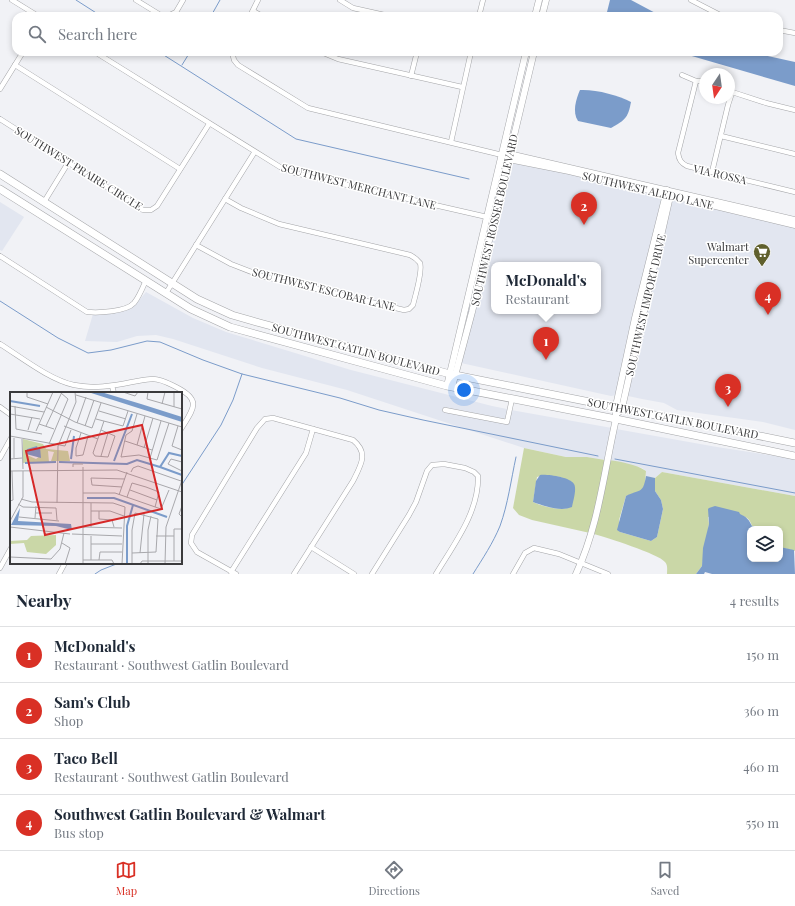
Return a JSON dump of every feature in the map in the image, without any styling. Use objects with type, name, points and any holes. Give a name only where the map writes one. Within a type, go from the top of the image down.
[{"type":"main road","name":"SOUTHWEST GATLIN BOULEVARD","points":[[0,174],[197,299],[260,324],[453,375],[795,443]]},
{"type":"main road","name":"SOUTHWEST GATLIN BOULEVARD","points":[[0,189],[191,309],[230,327],[450,387],[795,456]]},
{"type":"street","points":[[12,0],[32,12]]},
{"type":"street","points":[[136,0],[156,12]]},
{"type":"street","points":[[176,12],[183,0]]},
{"type":"street","points":[[256,12],[253,10],[258,0]]},
{"type":"street","points":[[340,0],[353,8],[370,12]]},
{"type":"street","points":[[480,12],[483,0]]},
{"type":"street","points":[[536,12],[539,0]]},
{"type":"street","points":[[543,12],[546,0]]},
{"type":"street","points":[[691,0],[714,12]]},
{"type":"street","points":[[783,31],[795,33]]},
{"type":"street","points":[[0,89],[21,56]]},
{"type":"street","name":"SOUTHWEST MERCHANT LANE","points":[[101,56],[254,153],[280,167],[296,173],[487,217]]},
{"type":"street","name":"SOUTHWEST ALEDO LANE","points":[[233,56],[238,65],[308,108],[569,171],[795,220]]},
{"type":"street","points":[[330,56],[338,60],[462,87]]},
{"type":"street","points":[[411,76],[416,56]]},
{"type":"street","points":[[451,142],[470,56]]},
{"type":"street","name":"SOUTHWEST ROSSER BOULEVARD","points":[[450,387],[487,217],[525,56]]},
{"type":"street","name":"SOUTHWEST ROSSER BOULEVARD","points":[[453,375],[472,312],[533,56]]},
{"type":"street","points":[[15,65],[180,169]]},
{"type":"street","points":[[682,75],[699,80]]},
{"type":"street","name":"VIA ROSSA","points":[[696,80],[678,153],[682,164],[795,192]]},
{"type":"street","points":[[735,93],[795,110]]},
{"type":"street","points":[[712,172],[728,104]]},
{"type":"street","name":"SOUTHWEST PRAIRE CIRCLE","points":[[0,120],[143,210],[151,210],[157,206],[209,124]]},
{"type":"street","points":[[721,136],[795,154]]},
{"type":"street","points":[[166,293],[254,153]]},
{"type":"street","points":[[44,202],[68,163]]},
{"type":"street","name":"SOUTHWEST ALEDO LANE","points":[[668,193],[795,225]]},
{"type":"street","name":"SOUTHWEST IMPORT DRIVE","points":[[576,574],[595,522],[616,419],[668,193]]},
{"type":"street","name":"SOUTHWEST ESCOBAR LANE","points":[[196,245],[232,264],[262,276],[404,310],[410,309],[420,271],[419,262],[416,258],[410,255],[279,224],[241,208],[225,199]]},
{"type":"street","points":[[0,256],[87,312],[124,309],[134,303],[146,280]]},
{"type":"street","points":[[0,345],[53,377],[68,384],[95,387],[158,379],[187,392],[194,403],[193,409],[182,427]]},
{"type":"street","points":[[112,386],[114,392]]},
{"type":"street","points":[[445,410],[507,422],[512,399]]},
{"type":"street","points":[[0,407],[10,413]]},
{"type":"street","points":[[294,574],[353,481],[362,460],[362,452],[359,445],[353,440],[313,429],[273,418],[265,419],[257,428],[192,535],[191,543],[197,552],[234,573],[306,453],[313,429]]},
{"type":"street","points":[[0,458],[10,440]]},
{"type":"street","points":[[372,574],[409,515],[421,491],[427,470],[432,465],[439,464],[465,468],[474,472],[478,476],[479,485],[462,533],[436,574]]},
{"type":"street","points":[[312,547],[354,574]]},
{"type":"street","points":[[513,574],[525,553],[534,548],[545,550],[581,562],[608,574]]},
{"type":"street","points":[[0,568],[10,550]]},
{"type":"street","points":[[59,574],[64,564]]},
{"type":"shaded area","points":[[503,158],[506,160],[469,315],[466,314]]},
{"type":"shaded area","points":[[510,161],[663,196],[616,395],[611,396],[461,363]]},
{"type":"shaded area","points":[[672,198],[795,227],[795,430],[763,422],[677,410],[664,403],[628,396],[627,393]]},
{"type":"shaded area","points":[[0,202],[24,217],[2,251],[0,250]]},
{"type":"shaded area","points":[[146,292],[193,318],[226,332],[351,370],[507,409],[505,419],[444,407],[443,412],[506,424],[511,410],[612,428],[605,460],[587,457],[566,457],[524,448],[347,390],[262,368],[173,339],[156,335],[137,336],[117,342],[85,341],[93,314],[125,311]]},
{"type":"shaded area","points":[[616,429],[795,459],[795,496],[662,472],[655,478],[651,479],[646,476],[646,471],[642,468],[609,460]]},
{"type":"green space","points":[[524,448],[566,457],[587,457],[605,460],[590,533],[532,520],[519,515],[513,508]],"holes":[[[545,475],[560,477],[572,482],[569,508],[551,508],[533,502],[537,477]]]},
{"type":"green space","points":[[609,460],[633,465],[646,471],[645,484],[642,491],[626,496],[619,520],[620,532],[651,541],[657,537],[663,509],[661,500],[655,491],[655,478],[662,472],[795,496],[795,551],[783,548],[783,526],[752,526],[748,519],[739,515],[708,517],[709,524],[702,566],[696,574],[667,574],[667,565],[661,559],[631,546],[594,534]]},
{"type":"water","points":[[610,0],[631,0],[654,12],[607,12]]},
{"type":"water","points":[[692,56],[767,56],[795,62],[795,86]]},
{"type":"water","points":[[580,90],[592,90],[620,97],[631,102],[629,112],[623,120],[611,128],[578,121],[575,110],[576,101]]},
{"type":"water","points":[[540,475],[558,476],[574,484],[575,489],[572,507],[558,509],[533,502],[536,481]]},
{"type":"water","points":[[646,476],[655,478],[655,491],[661,500],[663,509],[657,537],[651,541],[617,530],[626,496],[642,489]]},
{"type":"water","points":[[715,506],[739,512],[748,519],[752,526],[747,526],[747,562],[783,562],[783,548],[794,550],[795,574],[712,574],[705,572],[704,574],[696,574],[702,566],[703,548],[709,524],[709,508]]},
{"type":"waterway","points":[[76,0],[95,12]]},
{"type":"waterway","points":[[213,12],[220,0]]},
{"type":"waterway","points":[[165,56],[296,139],[469,179]]},
{"type":"waterway","points":[[182,65],[188,56]]},
{"type":"waterway","points":[[0,301],[58,338],[88,353],[111,350],[147,341],[160,342],[242,374],[340,398],[379,410],[598,456]]},
{"type":"waterway","points":[[182,484],[221,425],[233,400],[242,374]]},
{"type":"waterway","points":[[473,574],[491,544],[503,518],[516,457]]},
{"type":"waterway","points":[[615,459],[795,493]]},
{"type":"waterway","points":[[95,574],[116,564]]},
{"type":"place","name":"Sam's Club","points":[[584,225]]},
{"type":"place","name":"Walmart Supercenter","points":[[762,267]]},
{"type":"place","name":"Southwest Gatlin Boulevard & Walmart","points":[[768,315]]},
{"type":"place","name":"McDonald's","points":[[546,360]]},
{"type":"place","name":"Taco Bell","points":[[728,407]]}]
